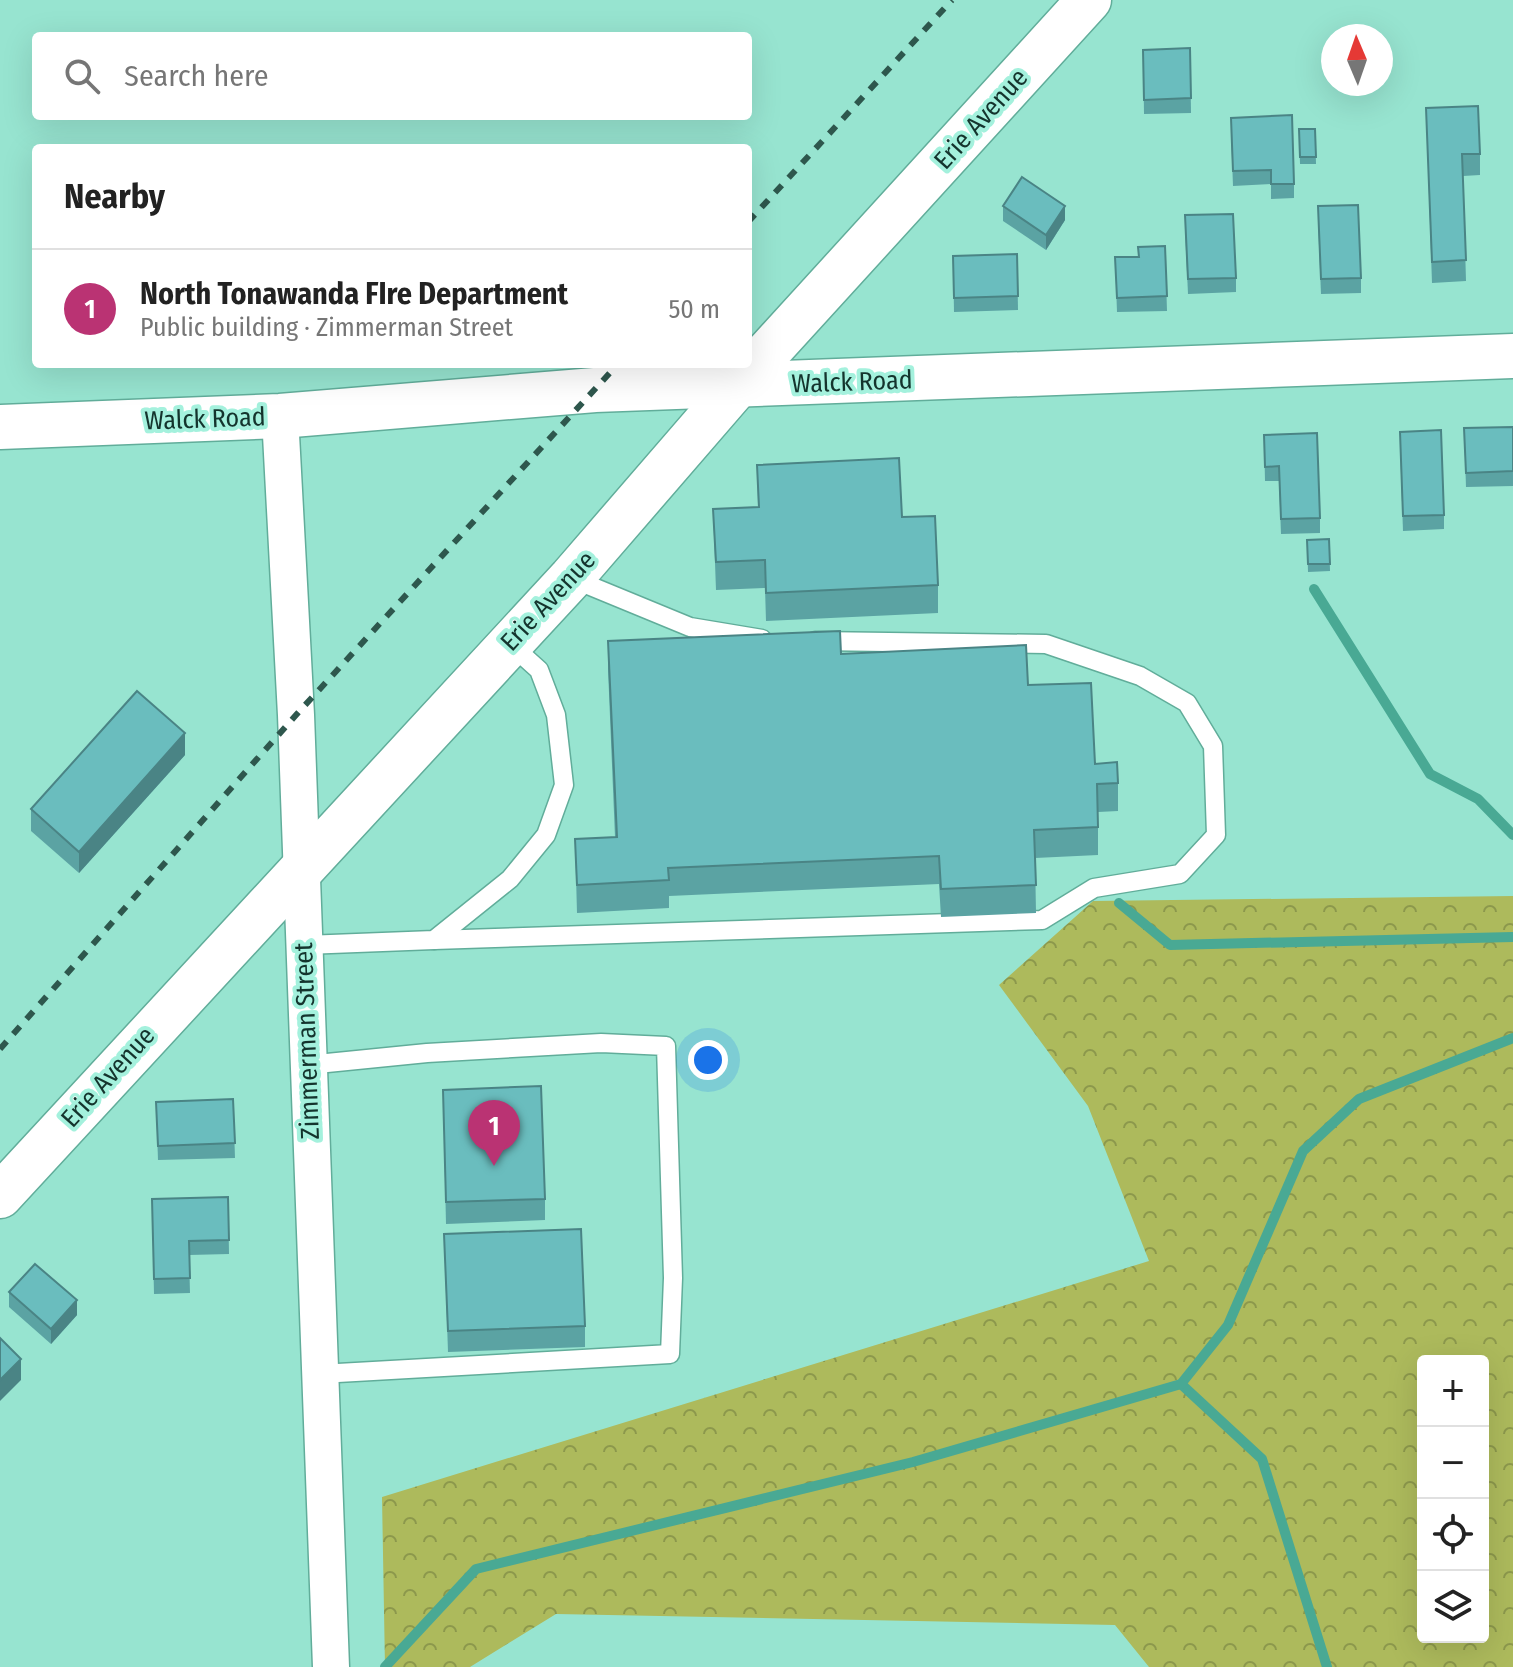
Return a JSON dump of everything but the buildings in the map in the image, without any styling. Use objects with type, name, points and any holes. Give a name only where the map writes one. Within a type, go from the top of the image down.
[{"type":"main road","name":"Erie Avenue","points":[[0,1196],[301,865],[571,578],[737,386],[1089,0]]},
{"type":"main road","name":"Walck Road","points":[[0,427],[280,416],[595,390],[1513,356]]},
{"type":"street","name":"Zimmerman Street","points":[[280,416],[305,945],[331,1667]]},
{"type":"lane","points":[[305,945],[1042,920],[1094,888],[1180,874],[1216,835],[1213,746],[1187,703],[1140,676],[1046,644],[782,641],[690,627],[571,578]]},
{"type":"lane","points":[[434,940],[510,879],[546,835],[564,785],[556,715],[539,670],[509,643]]},
{"type":"lane","points":[[307,1065],[427,1053],[601,1043],[666,1046],[673,1278],[670,1354],[320,1374]]},
{"type":"green space","points":[[1513,896],[1513,1667],[1149,1667],[1115,1625],[556,1614],[470,1667],[385,1667],[382,1497],[1149,1261],[1088,1106],[999,985],[1093,901]]},
{"type":"waterway","points":[[1314,589],[1430,774],[1478,799],[1513,835]]},
{"type":"waterway","points":[[1119,903],[1170,945],[1513,937]]},
{"type":"waterway","points":[[385,1667],[476,1569],[913,1462],[1181,1384],[1228,1325],[1303,1151],[1359,1099],[1513,1038]]},
{"type":"waterway","points":[[1181,1384],[1262,1459],[1327,1667]]},
{"type":"railway","points":[[752,218],[952,0]]},
{"type":"railway","points":[[0,1049],[296,715],[614,368]]},
{"type":"place","name":"North Tonawanda FIre Department","points":[[494,1166]]}]
